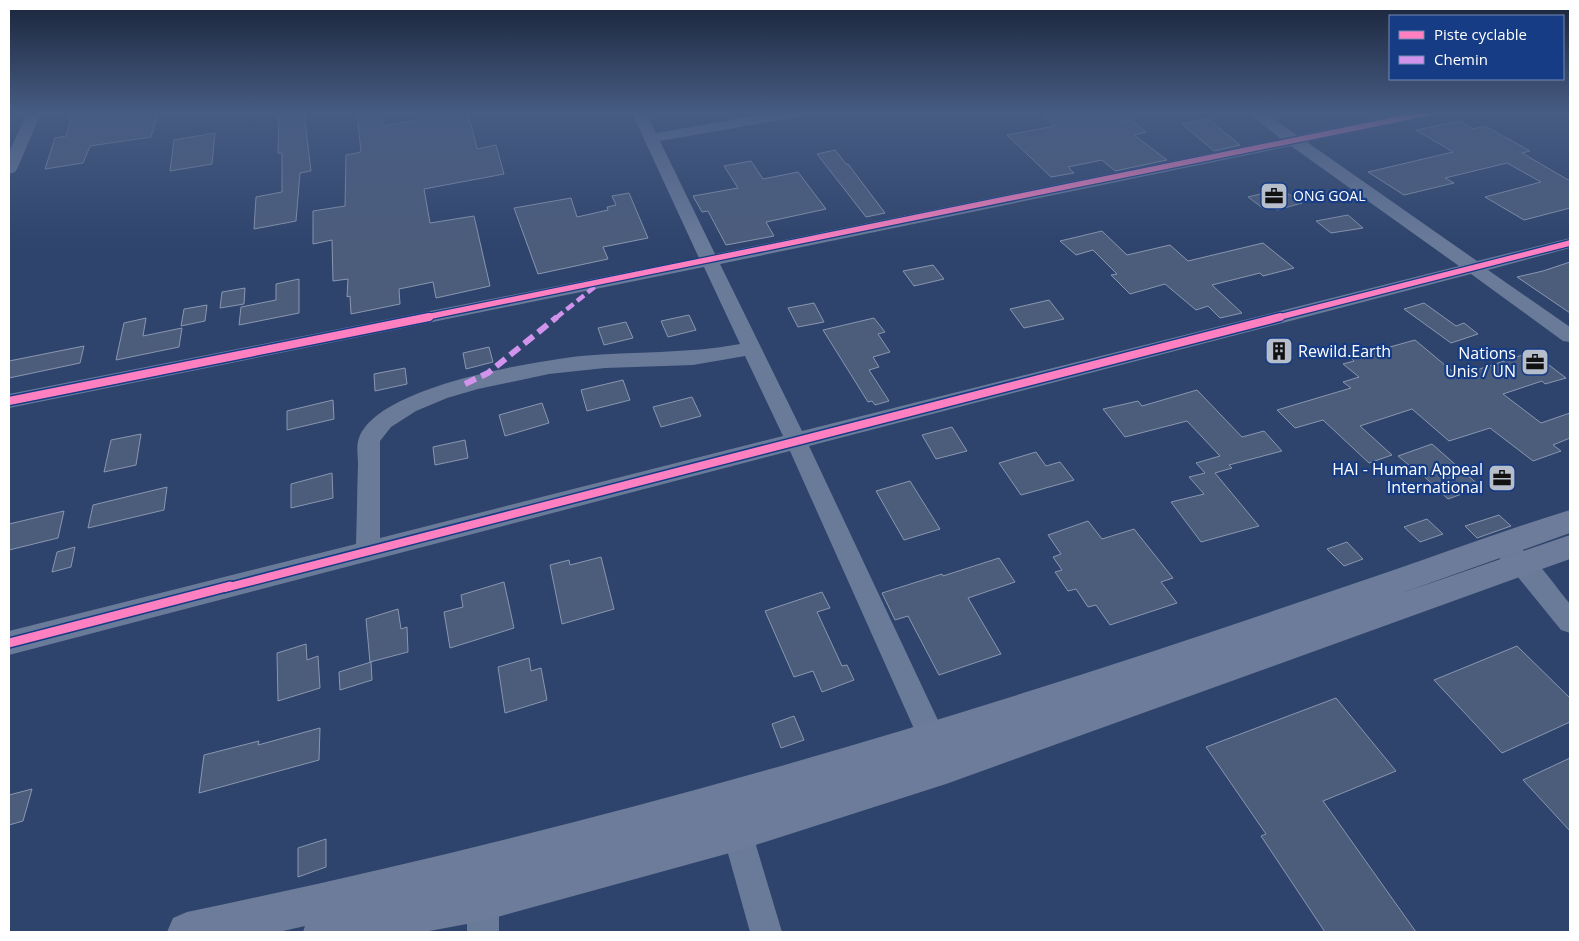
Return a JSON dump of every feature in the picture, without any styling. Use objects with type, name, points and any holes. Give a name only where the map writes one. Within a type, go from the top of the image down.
[{"type":"highway","points":[[323,932],[483,917],[737,832],[939,752],[1511,554],[1570,520]]},
{"type":"highway","points":[[1511,554],[1570,547]]},
{"type":"highway","points":[[187,932],[278,914],[482,864],[739,796],[939,752]]},
{"type":"street","points":[[9,170],[15,157]]},
{"type":"street","points":[[660,157],[753,348],[939,752]]},
{"type":"street","points":[[9,401],[709,261],[1212,157]]},
{"type":"street","points":[[1318,157],[1570,336]]},
{"type":"street","points":[[9,644],[1570,243]]},
{"type":"street","points":[[368,551],[369,439],[376,427],[406,408],[430,396],[465,384],[543,369],[606,361],[693,358],[753,348]]},
{"type":"street","points":[[1511,554],[1570,622]]},
{"type":"street","points":[[737,832],[766,932]]},
{"type":"street","points":[[482,864],[483,917]]},
{"type":"building","points":[[49,157],[86,157],[83,163],[45,169]]},
{"type":"building","points":[[172,157],[213,157],[212,164],[170,171]]},
{"type":"building","points":[[282,157],[309,157],[311,171],[300,173],[296,221],[254,229],[256,197],[282,192]]},
{"type":"building","points":[[346,157],[499,157],[504,174],[424,189],[430,223],[474,216],[490,286],[436,298],[433,282],[399,289],[400,304],[351,314],[350,296],[347,297],[348,279],[333,281],[332,240],[313,244],[313,211],[345,206]]},
{"type":"building","points":[[819,157],[840,157],[848,164],[885,213],[866,217]]},
{"type":"building","points":[[1030,157],[1163,157],[1167,160],[1115,171],[1102,160],[1068,167],[1074,173],[1051,177]]},
{"type":"building","points":[[1432,157],[1529,157],[1570,181],[1570,208],[1524,220],[1485,197],[1541,182],[1507,163],[1445,178],[1454,183],[1404,195],[1368,172]]},
{"type":"building","points":[[751,161],[763,179],[798,172],[826,209],[766,222],[774,236],[726,245],[708,211],[702,212],[693,196],[738,188],[724,166]]},
{"type":"building","points":[[1281,189],[1302,203],[1277,210],[1273,207],[1264,209],[1248,197]]},
{"type":"building","points":[[629,193],[648,238],[603,247],[608,259],[538,274],[514,208],[571,198],[577,217],[608,210],[607,207],[616,205],[612,196]]},
{"type":"building","points":[[1348,215],[1363,228],[1331,233],[1316,221]]},
{"type":"building","points":[[1102,231],[1127,255],[1170,245],[1188,261],[1263,243],[1294,268],[1263,276],[1260,273],[1212,285],[1242,313],[1220,318],[1208,306],[1196,310],[1165,284],[1130,294],[1111,275],[1117,274],[1093,250],[1076,255],[1060,241]]},
{"type":"building","points":[[1570,262],[1570,313],[1517,277],[1543,271]]},
{"type":"building","points":[[933,265],[944,279],[914,286],[903,271]]},
{"type":"building","points":[[299,279],[299,313],[239,325],[241,307],[276,300],[276,284]]},
{"type":"building","points":[[245,288],[244,304],[220,308],[222,292]]},
{"type":"building","points":[[1049,300],[1064,319],[1024,328],[1010,309]]},
{"type":"building","points":[[814,303],[824,322],[798,327],[788,308]]},
{"type":"building","points":[[1424,303],[1456,326],[1464,323],[1478,334],[1451,343],[1404,309]]},
{"type":"building","points":[[207,305],[205,321],[181,326],[184,309]]},
{"type":"building","points":[[689,315],[696,330],[668,337],[661,321]]},
{"type":"building","points":[[146,318],[143,336],[182,328],[179,347],[116,360],[124,323]]},
{"type":"building","points":[[874,318],[885,332],[878,334],[890,352],[873,357],[879,367],[869,370],[889,401],[875,405],[872,401],[868,402],[823,330]]},
{"type":"building","points":[[626,322],[633,338],[604,345],[598,328]]},
{"type":"building","points":[[1415,340],[1458,376],[1532,352],[1566,378],[1545,384],[1542,381],[1503,394],[1541,423],[1570,413],[1570,438],[1553,445],[1561,451],[1533,461],[1490,428],[1449,441],[1412,409],[1360,426],[1392,455],[1369,463],[1323,420],[1295,428],[1277,410],[1351,388],[1343,382],[1359,377],[1343,364],[1354,361],[1347,354],[1368,349],[1372,352]]},
{"type":"building","points":[[84,346],[80,363],[9,378],[9,361]]},
{"type":"building","points":[[489,347],[493,362],[466,369],[463,353]]},
{"type":"building","points":[[405,368],[407,384],[375,391],[374,374]]},
{"type":"building","points":[[623,380],[630,400],[587,411],[581,390]]},
{"type":"building","points":[[1197,390],[1242,437],[1264,431],[1282,451],[1229,465],[1232,468],[1215,473],[1259,526],[1201,542],[1171,502],[1204,494],[1189,477],[1205,473],[1196,463],[1220,456],[1187,421],[1125,437],[1103,409],[1138,401],[1142,406]]},
{"type":"building","points":[[692,397],[701,416],[661,427],[653,407]]},
{"type":"building","points":[[333,400],[334,419],[287,430],[287,411]]},
{"type":"building","points":[[542,403],[549,423],[505,436],[499,415]]},
{"type":"building","points":[[952,427],[967,451],[936,459],[922,435]]},
{"type":"building","points":[[141,434],[136,465],[104,472],[111,440]]},
{"type":"building","points":[[465,440],[468,458],[435,465],[433,447]]},
{"type":"building","points":[[1432,444],[1481,487],[1448,499],[1412,465],[1410,466],[1398,456]]},
{"type":"building","points":[[1036,452],[1046,466],[1060,462],[1074,480],[1021,495],[999,463]]},
{"type":"building","points":[[332,473],[333,498],[291,508],[291,484]]},
{"type":"building","points":[[910,481],[940,529],[904,540],[876,491]]},
{"type":"building","points":[[167,487],[164,510],[88,528],[93,505]]},
{"type":"building","points":[[64,511],[58,538],[9,550],[9,524]]},
{"type":"building","points":[[1499,515],[1511,526],[1477,538],[1465,526]]},
{"type":"building","points":[[1427,519],[1443,534],[1420,542],[1404,527]]},
{"type":"building","points":[[1088,521],[1102,539],[1134,529],[1173,578],[1161,582],[1177,603],[1110,625],[1096,605],[1088,607],[1076,589],[1068,591],[1055,572],[1062,570],[1053,557],[1061,554],[1048,535]]},
{"type":"building","points":[[1347,542],[1363,559],[1344,566],[1327,549]]},
{"type":"building","points":[[75,547],[71,567],[52,572],[57,552]]},
{"type":"building","points":[[601,557],[614,609],[562,624],[550,565],[569,560],[570,565]]},
{"type":"building","points":[[999,558],[1015,582],[968,598],[1001,654],[939,675],[908,616],[895,620],[882,593]]},
{"type":"building","points":[[504,582],[514,628],[450,648],[444,612],[463,607],[461,595]]},
{"type":"building","points":[[822,592],[830,608],[817,612],[842,666],[847,665],[854,680],[822,692],[813,671],[794,677],[765,611]]},
{"type":"building","points":[[398,609],[401,629],[407,627],[408,652],[370,662],[366,619]]},
{"type":"building","points":[[306,644],[307,660],[318,656],[320,688],[278,701],[277,653]]},
{"type":"building","points":[[1517,646],[1570,698],[1570,722],[1502,753],[1434,680]]},
{"type":"building","points":[[529,658],[531,671],[541,668],[547,700],[505,713],[498,667]]},
{"type":"building","points":[[371,662],[372,680],[340,690],[339,672]]},
{"type":"building","points":[[1336,698],[1396,771],[1323,801],[1416,932],[1325,932],[1261,836],[1266,834],[1206,747]]},
{"type":"building","points":[[794,716],[804,740],[781,748],[772,724]]},
{"type":"building","points":[[320,728],[319,760],[199,793],[204,755],[259,741],[258,745]]},
{"type":"building","points":[[1570,758],[1570,831],[1523,780]]},
{"type":"building","points":[[32,789],[23,821],[9,825],[9,795]]},
{"type":"building","points":[[326,839],[326,867],[298,877],[298,848]]},
{"type":"marked path","points":[[465,384],[488,373],[597,285]]},
{"type":"cycle path","points":[[9,401],[670,269],[1215,157]]},
{"type":"cycle path","points":[[9,643],[1570,243]]},
{"type":"place","name":"ONG GOAL","points":[[1274,196]]},
{"type":"place","name":"Rewild.Earth","points":[[1279,351]]},
{"type":"place","name":"Nations Unis / UN","points":[[1535,362]]},
{"type":"place","name":"HAI - Human Appeal International","points":[[1502,478]]}]
